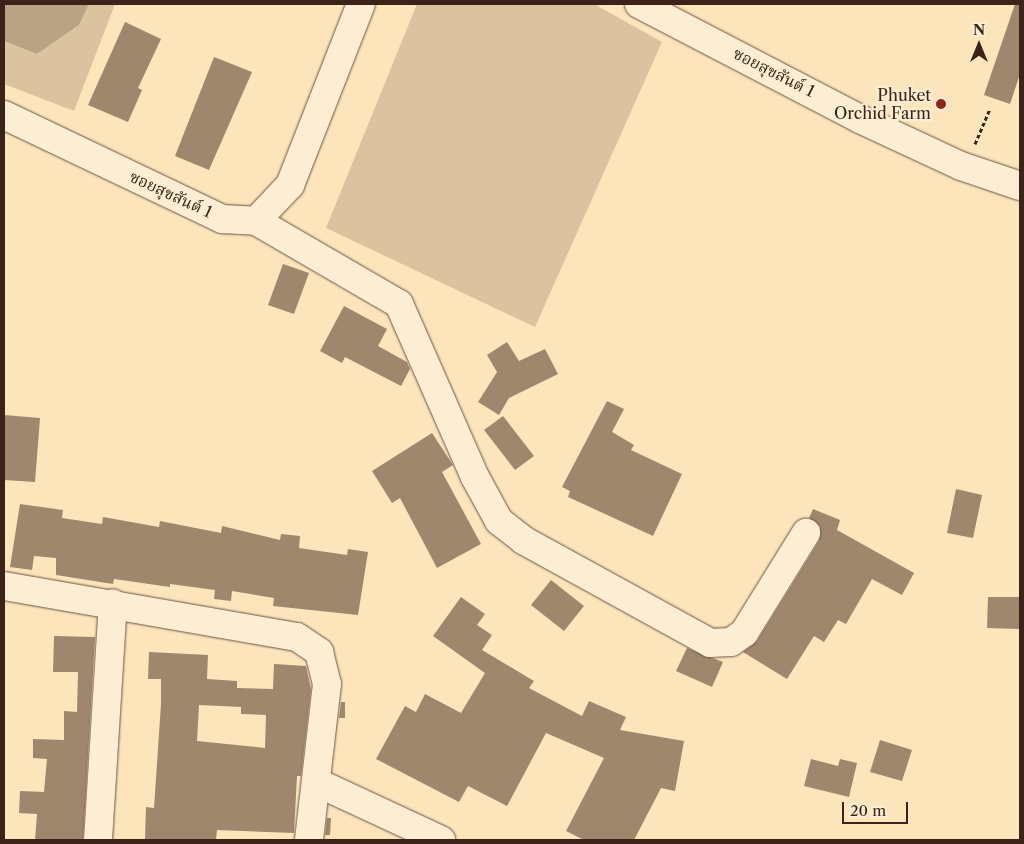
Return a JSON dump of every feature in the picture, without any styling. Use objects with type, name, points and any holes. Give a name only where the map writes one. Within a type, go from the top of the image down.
[{"type":"street","points":[[361,4],[290,185],[256,220],[399,304],[475,477],[499,521],[524,540],[710,643],[731,642],[744,633],[806,533]]},
{"type":"street","name":"ซอยสุขสันต์ 1","points":[[639,4],[961,166],[1020,186]]},
{"type":"street","name":"ซอยสุขสันต์ 1","points":[[4,115],[222,219],[256,220]]},
{"type":"street","points":[[4,586],[113,603],[297,636],[319,652],[327,684],[310,840]]},
{"type":"street","points":[[98,840],[113,603]]},
{"type":"street","points":[[316,782],[441,840]]},
{"type":"path","points":[[961,166],[990,109]]},
{"type":"shaded area","points":[[4,4],[89,4],[79,25],[37,54],[4,41]]},
{"type":"shaded area","points":[[89,4],[115,4],[74,111],[4,84],[4,41],[37,54],[79,25]]},
{"type":"shaded area","points":[[417,4],[594,4],[662,42],[535,327],[326,228]]},
{"type":"building","points":[[1015,4],[1020,4],[1020,74],[1010,104],[984,95]]},
{"type":"building","points":[[125,22],[161,39],[138,88],[142,90],[128,122],[88,105]]},
{"type":"building","points":[[214,57],[252,72],[209,170],[175,156]]},
{"type":"building","points":[[283,264],[309,273],[294,314],[268,305]]},
{"type":"building","points":[[344,306],[387,329],[378,346],[407,362],[410,369],[401,386],[345,357],[342,363],[320,351]]},
{"type":"building","points":[[507,342],[519,361],[545,349],[558,374],[509,398],[499,415],[478,402],[497,372],[487,355]]},
{"type":"building","points":[[607,401],[624,409],[612,432],[634,445],[631,450],[682,474],[653,536],[568,497],[570,491],[562,487]]},
{"type":"building","points":[[4,415],[40,418],[35,482],[4,480]]},
{"type":"building","points":[[503,416],[534,456],[515,470],[484,430]]},
{"type":"building","points":[[432,433],[453,465],[442,472],[481,544],[437,568],[400,498],[392,503],[372,471]]},
{"type":"building","points":[[956,489],[982,495],[973,538],[947,533]]},
{"type":"building","points":[[20,504],[63,510],[62,518],[102,524],[103,517],[159,527],[160,521],[221,533],[222,526],[280,540],[281,534],[300,536],[299,548],[347,555],[348,549],[368,552],[358,615],[273,606],[274,598],[232,591],[231,601],[214,599],[215,590],[170,584],[170,587],[114,579],[113,584],[56,575],[56,558],[34,556],[32,570],[10,567]]},
{"type":"building","points":[[813,509],[840,520],[837,530],[914,573],[902,595],[872,579],[846,624],[838,620],[824,642],[814,636],[787,679],[743,652],[757,641],[819,541],[820,526],[809,518]]},
{"type":"building","points":[[551,580],[584,606],[564,631],[531,605]]},
{"type":"building","points":[[461,597],[485,614],[477,625],[492,635],[482,650],[534,681],[529,688],[582,716],[589,701],[626,717],[620,730],[684,741],[675,791],[661,788],[634,840],[584,840],[566,831],[604,758],[546,733],[507,806],[468,786],[459,802],[376,759],[405,706],[416,712],[425,694],[461,713],[485,673],[433,636]]},
{"type":"building","points":[[988,597],[1020,597],[1020,629],[987,628]]},
{"type":"building","points":[[54,636],[95,637],[83,840],[35,840],[37,814],[19,813],[20,791],[44,792],[47,759],[33,758],[33,739],[64,740],[64,711],[77,712],[78,672],[53,672]]},
{"type":"building","points":[[687,648],[723,662],[712,687],[676,671]]},
{"type":"building","points":[[149,652],[208,655],[207,679],[237,681],[237,688],[273,689],[274,664],[306,666],[311,689],[301,776],[297,776],[294,833],[217,830],[216,840],[145,840],[146,807],[154,808],[161,704],[161,679],[148,679]],"holes":[[[199,705],[241,707],[241,714],[266,715],[265,748],[197,741]]]},
{"type":"building","points":[[341,702],[345,702],[345,718],[339,718]]},
{"type":"building","points":[[880,740],[912,750],[902,781],[870,772]]},
{"type":"building","points":[[811,759],[838,766],[840,759],[857,763],[849,797],[804,786]]},
{"type":"building","points":[[327,818],[331,818],[330,835],[325,835]]},
{"type":"place","name":"Phuket Orchid Farm","points":[[941,104]]}]
